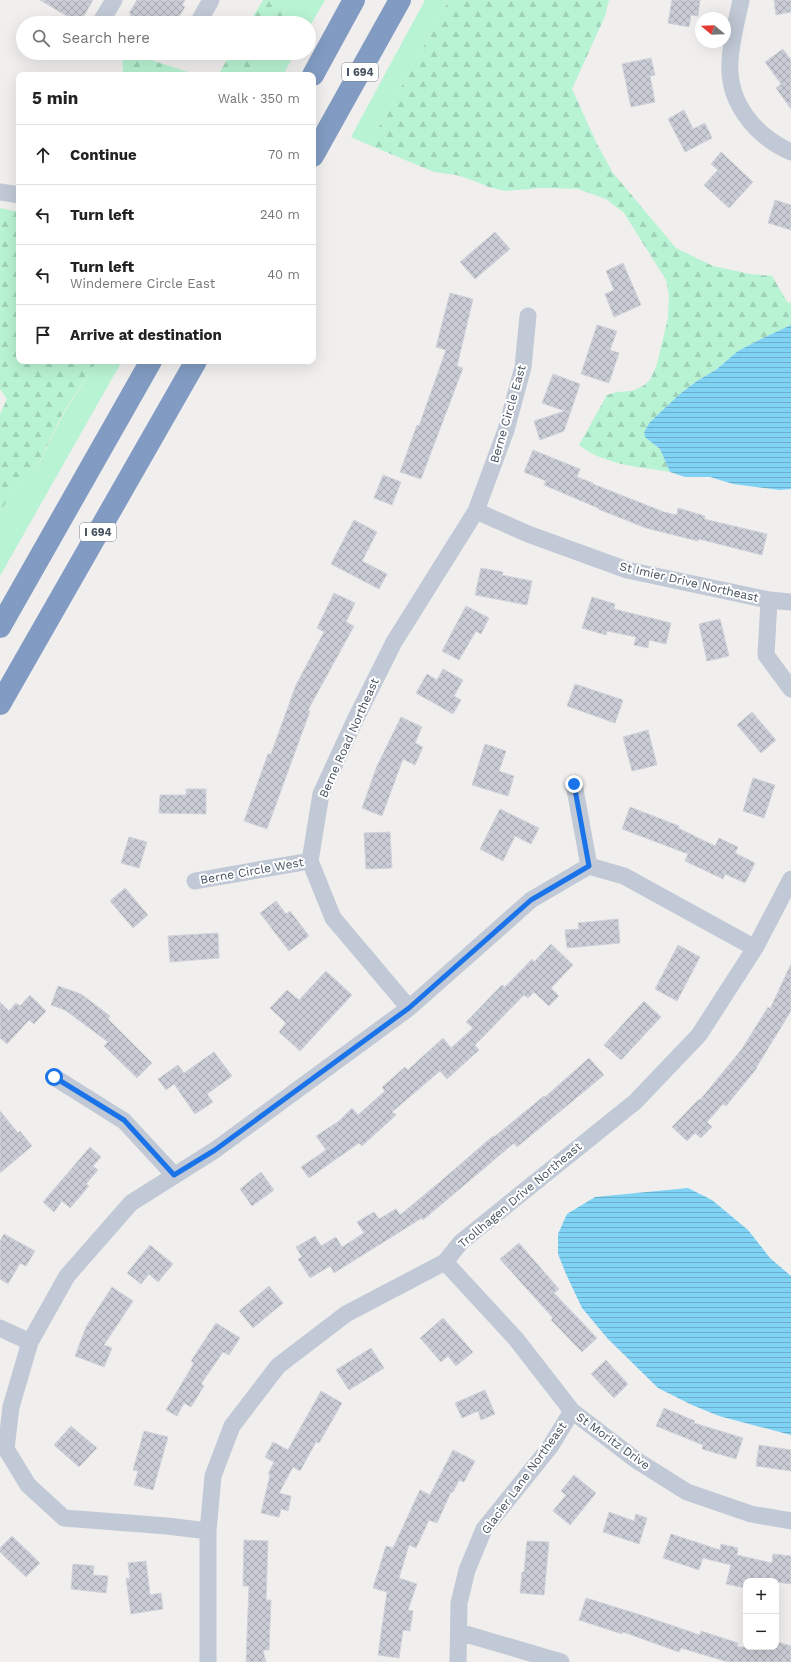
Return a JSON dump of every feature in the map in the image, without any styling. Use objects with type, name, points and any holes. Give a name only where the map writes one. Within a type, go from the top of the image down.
[{"type":"highway","points":[[315,72],[354,0]]},
{"type":"highway","name":"I 694","points":[[316,151],[400,0]]},
{"type":"highway","points":[[0,627],[149,364]]},
{"type":"highway","name":"I 694","points":[[0,704],[194,364]]},
{"type":"street","points":[[104,16],[114,0]]},
{"type":"street","points":[[202,16],[211,0]]},
{"type":"street","points":[[741,0],[730,61],[731,80],[735,98],[746,118],[762,135],[791,152]]},
{"type":"street","points":[[0,192],[16,195]]},
{"type":"street","name":"Berne Circle East","points":[[476,511],[506,430],[523,367],[528,316]]},
{"type":"street","name":"St Imier Drive Northeast","points":[[476,511],[528,534],[627,570],[769,600],[791,602]]},
{"type":"street","name":"Berne Road Northeast","points":[[310,861],[321,794],[355,720],[394,642],[476,511]]},
{"type":"street","points":[[769,600],[766,656],[791,689]]},
{"type":"street","points":[[574,784],[589,866]]},
{"type":"street","points":[[310,861],[333,918],[409,1008]]},
{"type":"street","name":"Berne Circle West","points":[[195,881],[310,861]]},
{"type":"street","points":[[208,1531],[167,1526],[64,1518],[28,1485],[6,1449],[11,1407],[30,1342],[67,1276],[131,1203],[215,1150],[409,1008],[531,900],[589,866],[624,876],[755,948]]},
{"type":"street","name":"Trollhagen Drive Northeast","points":[[208,1662],[208,1531],[213,1476],[232,1426],[278,1366],[346,1314],[445,1262],[461,1242],[634,1102],[699,1035],[755,948],[791,879]]},
{"type":"street","points":[[54,1077],[124,1120],[174,1175]]},
{"type":"street","name":"St Moritz Drive","points":[[445,1262],[516,1339],[572,1411],[636,1460],[687,1492],[752,1514],[791,1521]]},
{"type":"street","points":[[0,1328],[30,1342]]},
{"type":"street","name":"Glacier Lane Northeast","points":[[458,1662],[459,1603],[468,1570],[484,1529],[550,1447],[572,1411]]},
{"type":"street","points":[[459,1632],[561,1662]]},
{"type":"green space","points":[[263,0],[290,0],[282,16],[253,16]]},
{"type":"green space","points":[[290,0],[325,0],[316,16],[282,16]]},
{"type":"green space","points":[[425,0],[449,0],[369,145],[351,137]]},
{"type":"green space","points":[[449,0],[609,0],[605,16],[572,89],[597,144],[613,173],[676,248],[713,266],[750,274],[772,276],[788,303],[791,303],[791,325],[738,351],[717,369],[681,393],[650,422],[644,432],[645,437],[660,449],[670,472],[635,467],[611,461],[589,452],[579,445],[607,395],[617,392],[632,391],[643,386],[650,380],[657,364],[668,318],[669,295],[666,280],[624,213],[606,199],[578,189],[542,188],[505,191],[456,175],[434,172],[369,145]]},
{"type":"green space","points":[[122,60],[151,60],[188,72],[123,72]]},
{"type":"green space","points":[[227,60],[257,60],[251,72],[220,72]]},
{"type":"green space","points":[[257,60],[291,60],[285,72],[251,72]]},
{"type":"green space","points":[[0,208],[16,211],[16,364],[95,364],[63,413],[32,477],[18,487],[0,511],[0,414],[7,399],[0,389]]},
{"type":"green space","points":[[95,364],[120,364],[0,576],[0,511],[18,487],[32,477],[64,413]]},
{"type":"water","points":[[791,325],[791,489],[780,490],[733,484],[710,477],[685,477],[670,472],[660,449],[645,437],[644,432],[650,422],[681,393],[717,369],[738,351]]},
{"type":"water","points":[[688,1188],[712,1200],[748,1230],[770,1258],[791,1276],[791,1435],[719,1416],[692,1405],[658,1388],[608,1339],[582,1308],[566,1274],[558,1254],[558,1234],[567,1214],[595,1197]]},
{"type":"building","points":[[40,0],[93,0],[84,16],[67,16]]},
{"type":"building","points":[[137,0],[185,0],[182,5],[185,7],[179,16],[130,16],[131,14],[129,13]]},
{"type":"building","points":[[672,0],[700,0],[698,12],[695,12],[695,16],[691,15],[689,27],[668,23]]},
{"type":"building","points":[[774,0],[791,0],[791,12],[776,15]]},
{"type":"building","points":[[783,49],[791,60],[791,109],[776,88],[781,84],[765,62]]},
{"type":"building","points":[[651,58],[655,75],[650,76],[655,102],[631,107],[622,64]]},
{"type":"building","points":[[684,110],[693,129],[705,123],[712,138],[685,152],[668,119]]},
{"type":"building","points":[[721,152],[753,182],[729,208],[704,185],[718,170],[711,164]]},
{"type":"building","points":[[775,200],[791,205],[791,230],[768,223]]},
{"type":"building","points":[[495,232],[510,249],[475,279],[460,262]]},
{"type":"building","points":[[623,263],[641,305],[614,317],[605,294],[614,290],[606,271]]},
{"type":"building","points":[[450,293],[473,299],[457,366],[463,368],[421,479],[400,472],[417,425],[419,426],[446,350],[436,347]]},
{"type":"building","points":[[597,325],[617,331],[610,350],[619,353],[609,383],[581,374]]},
{"type":"building","points":[[553,374],[580,384],[564,431],[540,440],[534,421],[565,411],[542,403]]},
{"type":"building","points":[[533,450],[580,469],[577,477],[664,512],[677,515],[678,508],[705,516],[704,519],[767,534],[762,555],[699,539],[698,541],[646,528],[544,485],[546,481],[524,472]]},
{"type":"building","points":[[383,475],[401,482],[392,505],[374,498]]},
{"type":"building","points":[[354,520],[377,532],[362,561],[387,574],[379,589],[331,564]]},
{"type":"building","points":[[481,568],[503,572],[502,575],[532,581],[527,605],[475,595]]},
{"type":"building","points":[[334,593],[355,603],[346,622],[354,626],[308,710],[310,711],[267,829],[244,821],[268,754],[271,754],[296,685],[324,632],[317,628]]},
{"type":"building","points":[[592,597],[615,604],[614,609],[671,623],[666,644],[649,640],[648,648],[634,645],[636,637],[607,631],[606,635],[582,628]]},
{"type":"building","points":[[466,606],[489,618],[481,634],[476,631],[459,660],[442,651]]},
{"type":"building","points":[[720,619],[729,656],[707,661],[699,624]]},
{"type":"building","points":[[443,669],[463,680],[454,696],[461,700],[453,714],[416,693],[427,674],[437,680]]},
{"type":"building","points":[[575,684],[623,700],[615,723],[567,706]]},
{"type":"building","points":[[752,712],[776,740],[761,753],[737,725]]},
{"type":"building","points":[[401,717],[422,727],[415,743],[423,747],[415,765],[403,759],[382,816],[362,808],[377,766]]},
{"type":"building","points":[[648,730],[657,765],[632,771],[623,737]]},
{"type":"building","points":[[485,744],[506,751],[499,771],[514,776],[508,796],[472,785]]},
{"type":"building","points":[[753,778],[775,785],[764,818],[743,811]]},
{"type":"building","points":[[186,789],[206,789],[206,814],[159,813],[160,795],[186,795]]},
{"type":"building","points":[[630,807],[679,826],[678,828],[715,846],[719,838],[738,847],[735,853],[755,863],[745,883],[725,874],[723,879],[685,861],[688,854],[622,829]]},
{"type":"building","points":[[500,809],[539,828],[531,844],[515,836],[503,861],[480,849]]},
{"type":"building","points":[[390,832],[392,868],[366,869],[364,833]]},
{"type":"building","points":[[129,837],[147,842],[139,868],[121,863]]},
{"type":"building","points":[[125,888],[148,915],[133,928],[110,901]]},
{"type":"building","points":[[276,901],[286,914],[290,911],[309,936],[289,951],[260,913]]},
{"type":"building","points":[[618,919],[620,943],[567,948],[565,930],[579,929],[578,923]]},
{"type":"building","points":[[218,933],[219,958],[170,962],[168,936]]},
{"type":"building","points":[[551,944],[573,965],[551,988],[559,996],[549,1006],[534,992],[528,998],[524,995],[475,1045],[479,1050],[447,1079],[440,1071],[392,1112],[396,1115],[362,1146],[359,1143],[309,1178],[301,1167],[326,1150],[316,1136],[339,1121],[352,1108],[358,1115],[385,1091],[382,1087],[405,1067],[408,1070],[443,1038],[451,1048],[473,1028],[466,1022],[502,985],[505,987],[532,959],[534,962]]},
{"type":"building","points":[[678,945],[700,957],[677,1001],[655,989]]},
{"type":"building","points":[[791,964],[791,1011],[757,1068],[726,1106],[723,1104],[707,1122],[712,1127],[701,1138],[695,1133],[687,1141],[672,1127],[699,1099],[700,1100],[742,1049],[768,1007],[770,1009]]},
{"type":"building","points":[[326,971],[352,995],[300,1051],[279,1032],[286,1023],[270,1008],[287,990],[299,1000]]},
{"type":"building","points":[[58,986],[81,994],[110,1016],[108,1019],[152,1063],[137,1078],[104,1046],[108,1042],[65,1010],[51,1005]]},
{"type":"building","points":[[30,995],[46,1011],[34,1024],[29,1020],[7,1044],[0,1038],[0,1002],[9,1011],[16,1003],[20,1006]]},
{"type":"building","points":[[644,1001],[661,1017],[621,1060],[604,1045]]},
{"type":"building","points":[[214,1052],[232,1076],[207,1094],[213,1102],[195,1114],[174,1084],[166,1090],[158,1079],[178,1065],[184,1073]]},
{"type":"building","points":[[589,1058],[604,1075],[517,1147],[514,1143],[423,1220],[422,1218],[334,1273],[330,1266],[310,1278],[298,1259],[302,1257],[296,1247],[315,1236],[321,1246],[336,1237],[342,1247],[364,1233],[357,1222],[374,1212],[379,1219],[396,1209],[400,1215],[493,1136],[494,1137],[544,1096],[545,1097]]},
{"type":"building","points":[[0,1111],[18,1133],[20,1131],[32,1146],[0,1173]]},
{"type":"building","points":[[90,1147],[101,1157],[93,1166],[98,1170],[86,1184],[89,1186],[70,1208],[62,1201],[54,1212],[43,1202]]},
{"type":"building","points":[[261,1172],[274,1190],[252,1206],[240,1189]]},
{"type":"building","points":[[4,1234],[35,1251],[26,1266],[20,1263],[8,1284],[0,1279],[0,1241]]},
{"type":"building","points":[[519,1243],[559,1289],[554,1293],[597,1338],[582,1352],[551,1320],[553,1318],[500,1259]]},
{"type":"building","points":[[150,1245],[173,1264],[158,1282],[149,1274],[141,1284],[127,1273]]},
{"type":"building","points":[[269,1286],[283,1303],[253,1328],[239,1311]]},
{"type":"building","points":[[112,1287],[133,1301],[104,1345],[112,1348],[104,1367],[75,1356],[86,1327]]},
{"type":"building","points":[[443,1318],[473,1352],[456,1366],[448,1356],[441,1362],[420,1338]]},
{"type":"building","points":[[216,1323],[240,1338],[229,1355],[223,1352],[201,1384],[204,1386],[191,1407],[184,1403],[177,1416],[166,1410],[194,1363],[191,1361]]},
{"type":"building","points":[[371,1348],[384,1368],[349,1390],[336,1370]]},
{"type":"building","points":[[606,1360],[628,1384],[614,1398],[591,1374]]},
{"type":"building","points":[[485,1390],[495,1414],[481,1420],[478,1411],[462,1418],[455,1403]]},
{"type":"building","points":[[321,1391],[342,1403],[319,1443],[316,1442],[300,1471],[293,1467],[279,1493],[291,1496],[288,1511],[281,1509],[279,1517],[261,1513],[270,1475],[268,1474],[274,1462],[265,1457],[273,1442],[288,1450]]},
{"type":"building","points":[[664,1408],[695,1421],[694,1423],[743,1438],[736,1459],[702,1449],[703,1445],[656,1426]]},
{"type":"building","points":[[71,1426],[97,1448],[79,1467],[54,1445]]},
{"type":"building","points":[[144,1431],[168,1437],[153,1490],[134,1485],[138,1471],[133,1470]]},
{"type":"building","points":[[759,1445],[791,1450],[791,1471],[756,1466]]},
{"type":"building","points":[[453,1450],[475,1461],[464,1482],[459,1480],[453,1492],[451,1492],[437,1523],[429,1520],[416,1548],[409,1545],[399,1578],[417,1584],[408,1610],[413,1611],[410,1631],[403,1630],[399,1658],[378,1655],[387,1592],[373,1588],[386,1546],[393,1548],[420,1490],[430,1495]]},
{"type":"building","points":[[574,1475],[596,1493],[570,1525],[553,1511],[566,1495],[561,1491]]},
{"type":"building","points":[[609,1512],[634,1521],[636,1514],[647,1518],[639,1544],[603,1532]]},
{"type":"building","points":[[671,1534],[720,1550],[721,1544],[738,1548],[737,1555],[772,1563],[773,1554],[791,1556],[791,1584],[779,1582],[779,1578],[743,1578],[743,1587],[726,1584],[731,1565],[703,1558],[699,1570],[663,1558]]},
{"type":"building","points":[[12,1536],[40,1563],[26,1577],[0,1552],[0,1548]]},
{"type":"building","points":[[244,1540],[268,1541],[266,1600],[271,1600],[269,1650],[263,1650],[266,1662],[246,1662],[249,1586],[243,1586]]},
{"type":"building","points":[[527,1541],[549,1542],[544,1595],[520,1593]]},
{"type":"building","points":[[146,1561],[150,1595],[161,1593],[163,1609],[131,1614],[126,1578],[130,1579],[128,1563]]},
{"type":"building","points":[[73,1564],[94,1566],[93,1575],[108,1576],[106,1593],[71,1589]]},
{"type":"building","points":[[586,1598],[700,1635],[701,1631],[738,1643],[737,1647],[743,1647],[743,1650],[779,1650],[779,1643],[791,1646],[791,1662],[728,1662],[681,1648],[679,1652],[623,1632],[622,1634],[579,1620]]},
{"type":"route","points":[[54,1077],[124,1120],[174,1175],[215,1150],[409,1008],[531,900],[589,866],[574,784]]}]
